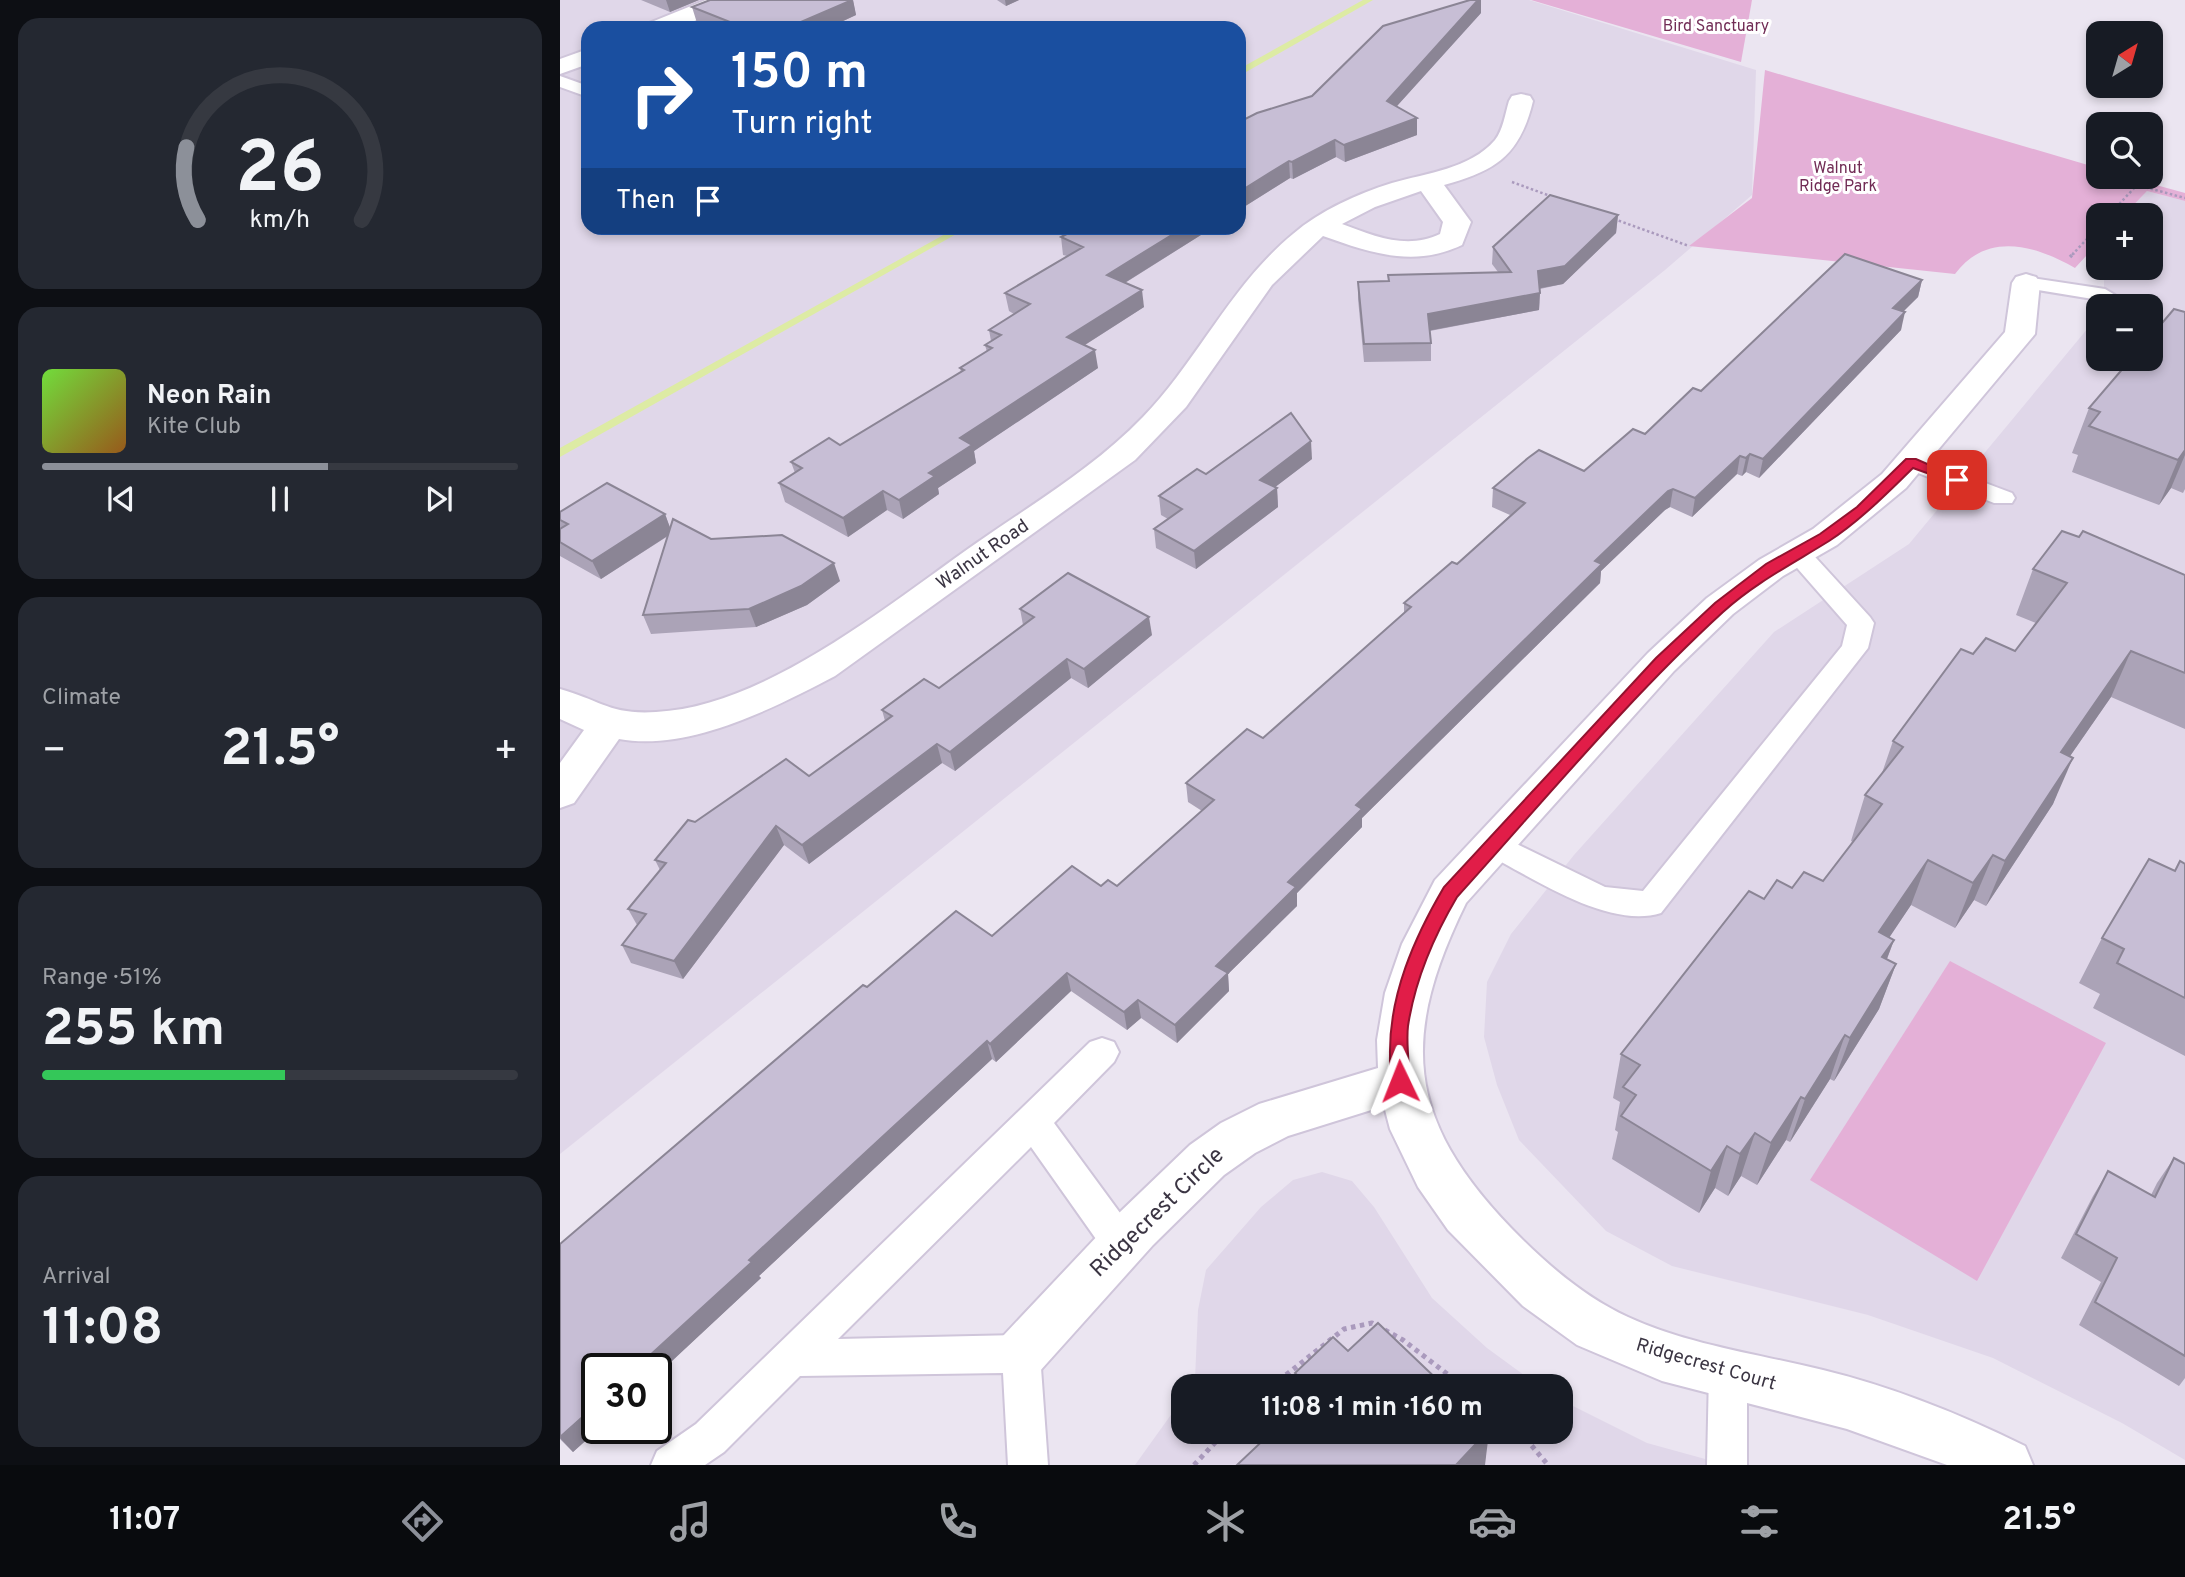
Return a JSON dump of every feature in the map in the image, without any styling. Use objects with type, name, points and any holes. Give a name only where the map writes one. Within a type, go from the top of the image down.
[{"type":"street","points":[[674,21],[726,0]]},
{"type":"street","points":[[560,67],[581,59]]},
{"type":"street","name":"Walnut Road","points":[[560,702],[570,709],[610,723],[645,727],[685,721],[733,708],[778,691],[822,667],[1072,492],[1155,423],[1205,362],[1256,286],[1282,256],[1320,226],[1360,203],[1472,167],[1505,144],[1514,129],[1521,101]]},
{"type":"street","points":[[1320,226],[1401,251],[1441,246],[1452,239],[1457,222],[1428,182]]},
{"type":"street","name":"Ridgecrest Court","points":[[2006,1465],[1951,1437],[1897,1419],[1827,1397],[1667,1358],[1608,1335],[1553,1300],[1472,1225],[1433,1167],[1410,1124],[1400,1081],[1399,1027],[1412,976],[1430,927],[1450,892],[1671,652],[1720,606],[1771,568],[1862,510],[1911,462],[2020,334],[2026,283]]},
{"type":"street","points":[[560,793],[610,723]]},
{"type":"street","name":"Ridgecrest Circle","points":[[1021,1354],[1121,1244],[1207,1160],[1238,1138],[1276,1119],[1400,1081]]},
{"type":"lane","points":[[560,81],[581,89]]},
{"type":"lane","points":[[2026,283],[2098,294]]},
{"type":"lane","points":[[1911,462],[2003,498]]},
{"type":"lane","points":[[1494,844],[1600,898],[1650,904],[1855,648],[1861,623],[1797,553]]},
{"type":"lane","points":[[671,1465],[710,1438],[1102,1052]]},
{"type":"lane","points":[[1033,1122],[1121,1244]]},
{"type":"lane","points":[[792,1358],[1021,1354],[1028,1465]]},
{"type":"lane","points":[[1727,1465],[1728,1373]]},
{"type":"path","points":[[1472,167],[1561,200]]},
{"type":"path","points":[[2120,203],[2137,185],[2185,198]]},
{"type":"path","points":[[1612,218],[1689,246]]},
{"type":"path","points":[[1287,1374],[1344,1329],[1372,1323],[1403,1340],[1447,1374]]},
{"type":"path","points":[[1194,1465],[1214,1444]]},
{"type":"path","points":[[1530,1444],[1548,1465]]},
{"type":"shaded area","points":[[560,0],[1529,0],[1756,70],[1752,195],[1665,270],[560,1154]]},
{"type":"shaded area","points":[[2147,191],[2185,201],[2185,1460],[2122,1423],[1993,1358],[1868,1315],[1672,1266],[1606,1231],[1519,1140],[1497,1085],[1484,1037],[1487,982],[1511,934],[1574,855],[1774,632],[1909,544],[2086,330],[2086,371],[2163,371],[2163,294],[2104,294],[2104,280],[2163,280],[2163,203],[2136,203]]},
{"type":"shaded area","points":[[1322,1172],[1352,1181],[1374,1207],[1432,1298],[1487,1348],[1523,1374],[1195,1374],[1198,1310],[1206,1270],[1261,1207],[1293,1180]]},
{"type":"shaded area","points":[[1573,1406],[1647,1443],[1727,1465],[1135,1465],[1171,1415],[1171,1444],[1573,1444]]},
{"type":"green space","name":"Bird Sanctuary","points":[[1531,0],[1752,0],[1741,62]]},
{"type":"green space","name":"Walnut Ridge Park","points":[[1765,70],[2086,164],[2086,189],[2163,187],[2185,193],[2185,201],[2147,191],[2136,203],[2086,203],[2086,256],[2075,268],[2044,253],[2012,246],[1996,247],[1982,252],[1968,260],[1955,274],[1689,246],[1752,198]]},
{"type":"green space","points":[[1950,961],[2106,1043],[1977,1281],[1810,1180]]},
{"type":"building","points":[[710,0],[852,0],[803,21],[727,21],[692,7]]},
{"type":"building","points":[[1470,0],[1478,0],[1387,101],[1417,118],[1344,145],[1335,140],[1292,162],[1289,161],[1246,188],[1246,118],[1312,96],[1383,26]]},
{"type":"building","points":[[1550,195],[1618,215],[1565,266],[1538,271],[1540,293],[1428,314],[1431,343],[1364,344],[1358,282],[1389,281],[1388,275],[1511,272],[1493,247]]},
{"type":"building","points":[[1172,235],[1107,275],[1142,290],[1067,337],[1095,350],[960,438],[972,445],[929,473],[935,476],[899,500],[883,491],[843,518],[779,483],[802,468],[791,462],[829,438],[840,445],[964,370],[960,368],[992,348],[985,345],[1001,335],[989,330],[1030,304],[1005,293],[1083,247],[1061,237]]},
{"type":"building","points":[[1845,254],[1922,280],[1893,308],[1905,312],[1763,459],[1750,454],[1746,458],[1740,456],[1695,498],[1673,489],[1668,491],[1595,561],[1602,564],[1356,805],[1362,809],[1288,882],[1296,887],[1216,966],[1228,973],[1175,1025],[1138,1000],[1124,1012],[1067,973],[990,1044],[987,1041],[893,1127],[652,1353],[581,1353],[581,1418],[560,1437],[560,1244],[863,985],[867,987],[956,911],[992,936],[1072,866],[1101,886],[1108,880],[1117,886],[1214,800],[1186,783],[1247,729],[1263,738],[1411,607],[1404,603],[1452,562],[1457,564],[1525,503],[1493,488],[1528,458],[1539,450],[1584,471],[1633,429],[1645,434],[1693,388],[1701,391]]},
{"type":"building","points":[[2174,309],[2185,312],[2185,450],[2178,460],[2089,426],[2100,412],[2089,408],[2121,371],[2163,371],[2163,322]]},
{"type":"building","points":[[1291,413],[1311,441],[1260,480],[1277,488],[1194,551],[1154,529],[1182,509],[1159,496],[1197,469],[1206,474]]},
{"type":"building","points":[[607,483],[665,514],[592,561],[560,542],[560,529],[568,524],[560,520],[560,512]]},
{"type":"building","points":[[673,519],[711,539],[782,535],[834,563],[801,586],[749,609],[643,615]]},
{"type":"building","points":[[2062,531],[2079,537],[2083,531],[2185,575],[2185,673],[2131,651],[2061,752],[2073,758],[2005,861],[1993,855],[1973,883],[1928,860],[1879,932],[1894,940],[1882,957],[1896,964],[1850,1038],[1845,1035],[1805,1099],[1801,1097],[1771,1143],[1755,1133],[1740,1154],[1727,1146],[1711,1171],[1621,1116],[1636,1095],[1623,1087],[1640,1065],[1621,1054],[1749,891],[1764,899],[1777,880],[1792,888],[1804,872],[1823,881],[1882,804],[1865,795],[1903,747],[1893,741],[1961,649],[1973,654],[1986,638],[2015,651],[2067,583],[2033,569]]},
{"type":"building","points":[[1068,573],[1149,617],[1084,669],[1067,659],[950,752],[937,744],[802,845],[776,826],[674,961],[622,945],[646,914],[628,909],[666,863],[655,860],[688,820],[695,822],[786,759],[809,776],[892,716],[882,710],[924,679],[939,688],[1034,617],[1020,609]]},
{"type":"building","points":[[2149,859],[2175,871],[2180,861],[2185,864],[2185,998],[2117,963],[2124,949],[2102,938]]},
{"type":"building","points":[[2174,1158],[2185,1164],[2185,1356],[2095,1302],[2117,1258],[2076,1234],[2108,1171],[2155,1197]]},
{"type":"building","points":[[1378,1323],[1431,1374],[1295,1373],[1333,1337],[1348,1351]]},
{"type":"building","points":[[1259,1444],[1476,1444],[1456,1465],[1237,1465]]},
{"type":"waterway","points":[[1246,69],[1369,0]]},
{"type":"waterway","points":[[560,453],[949,235]]},
{"type":"route","points":[[1400,1081],[1399,1027],[1412,976],[1430,927],[1450,892],[1661,662],[1720,606],[1771,568],[1825,537],[1862,510],[1911,462],[1957,480]]}]
